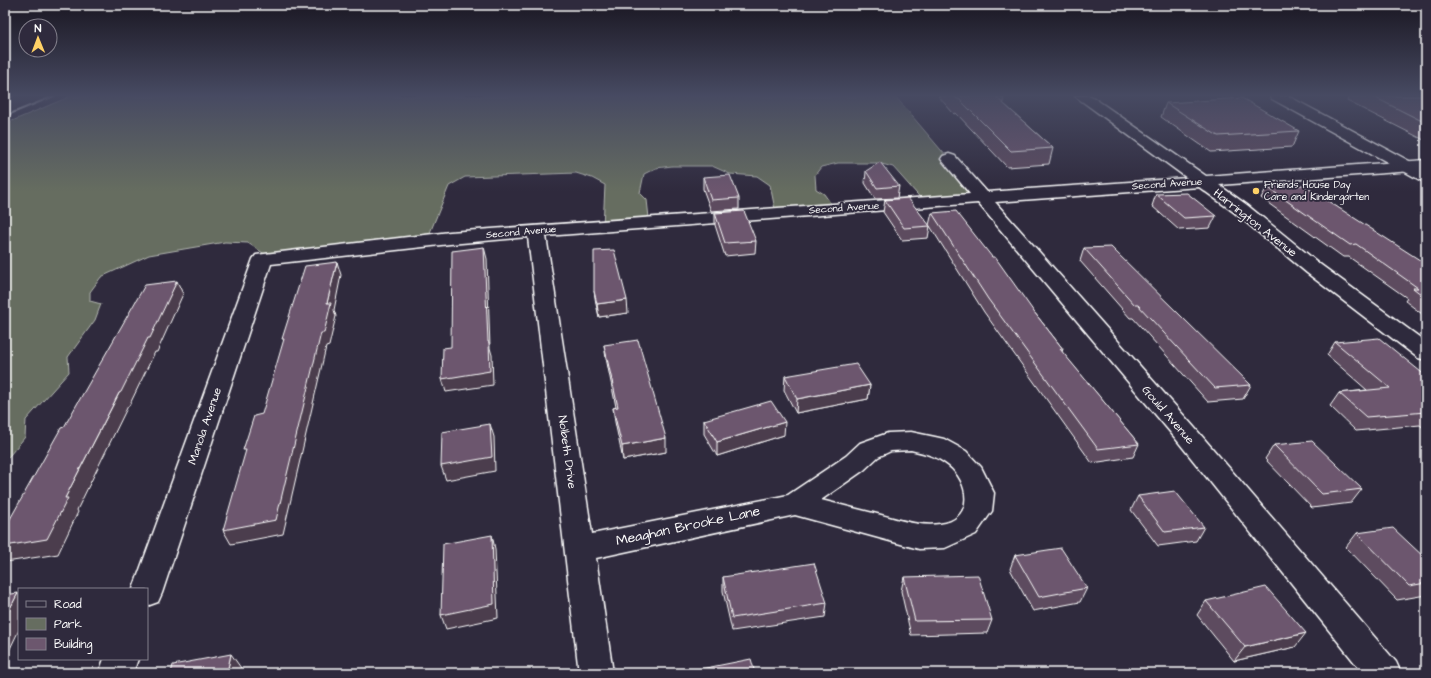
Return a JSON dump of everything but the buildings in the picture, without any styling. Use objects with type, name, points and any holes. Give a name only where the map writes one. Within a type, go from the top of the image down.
[{"type":"street","name":"Harrington Avenue","points":[[1126,128],[1241,209],[1314,269],[1426,353]]},
{"type":"street","points":[[1335,128],[1426,177]]},
{"type":"street","name":"Gould Avenue","points":[[949,159],[1185,433],[1384,673]]},
{"type":"street","name":"Second Avenue","points":[[263,259],[450,238],[536,231],[1426,165]]},
{"type":"street","name":"Nolbeth Drive","points":[[536,231],[596,673]]},
{"type":"street","name":"Manola Avenue","points":[[148,590],[263,259]]},
{"type":"street","name":"Meaghan Brooke Lane","points":[[580,549],[795,504],[855,463],[869,450],[888,442],[911,441],[935,446],[957,458],[972,474],[980,493],[978,511],[966,526],[945,536],[919,537],[795,504]]},
{"type":"street","points":[[116,673],[121,660]]},
{"type":"green space","points":[[5,128],[922,128],[958,170],[987,198],[925,203],[893,167],[878,163],[838,163],[821,167],[815,175],[816,189],[824,194],[834,208],[776,214],[770,185],[757,176],[730,174],[712,166],[672,166],[656,168],[644,174],[640,193],[647,200],[649,218],[603,227],[605,185],[592,178],[576,173],[465,177],[449,186],[429,235],[272,259],[248,243],[225,242],[149,255],[101,277],[90,292],[90,301],[101,304],[95,320],[68,357],[69,372],[26,420],[25,437],[5,461]]},
{"type":"place","name":"Friends House Day Care and Kindergarten","points":[[1256,191]]}]
